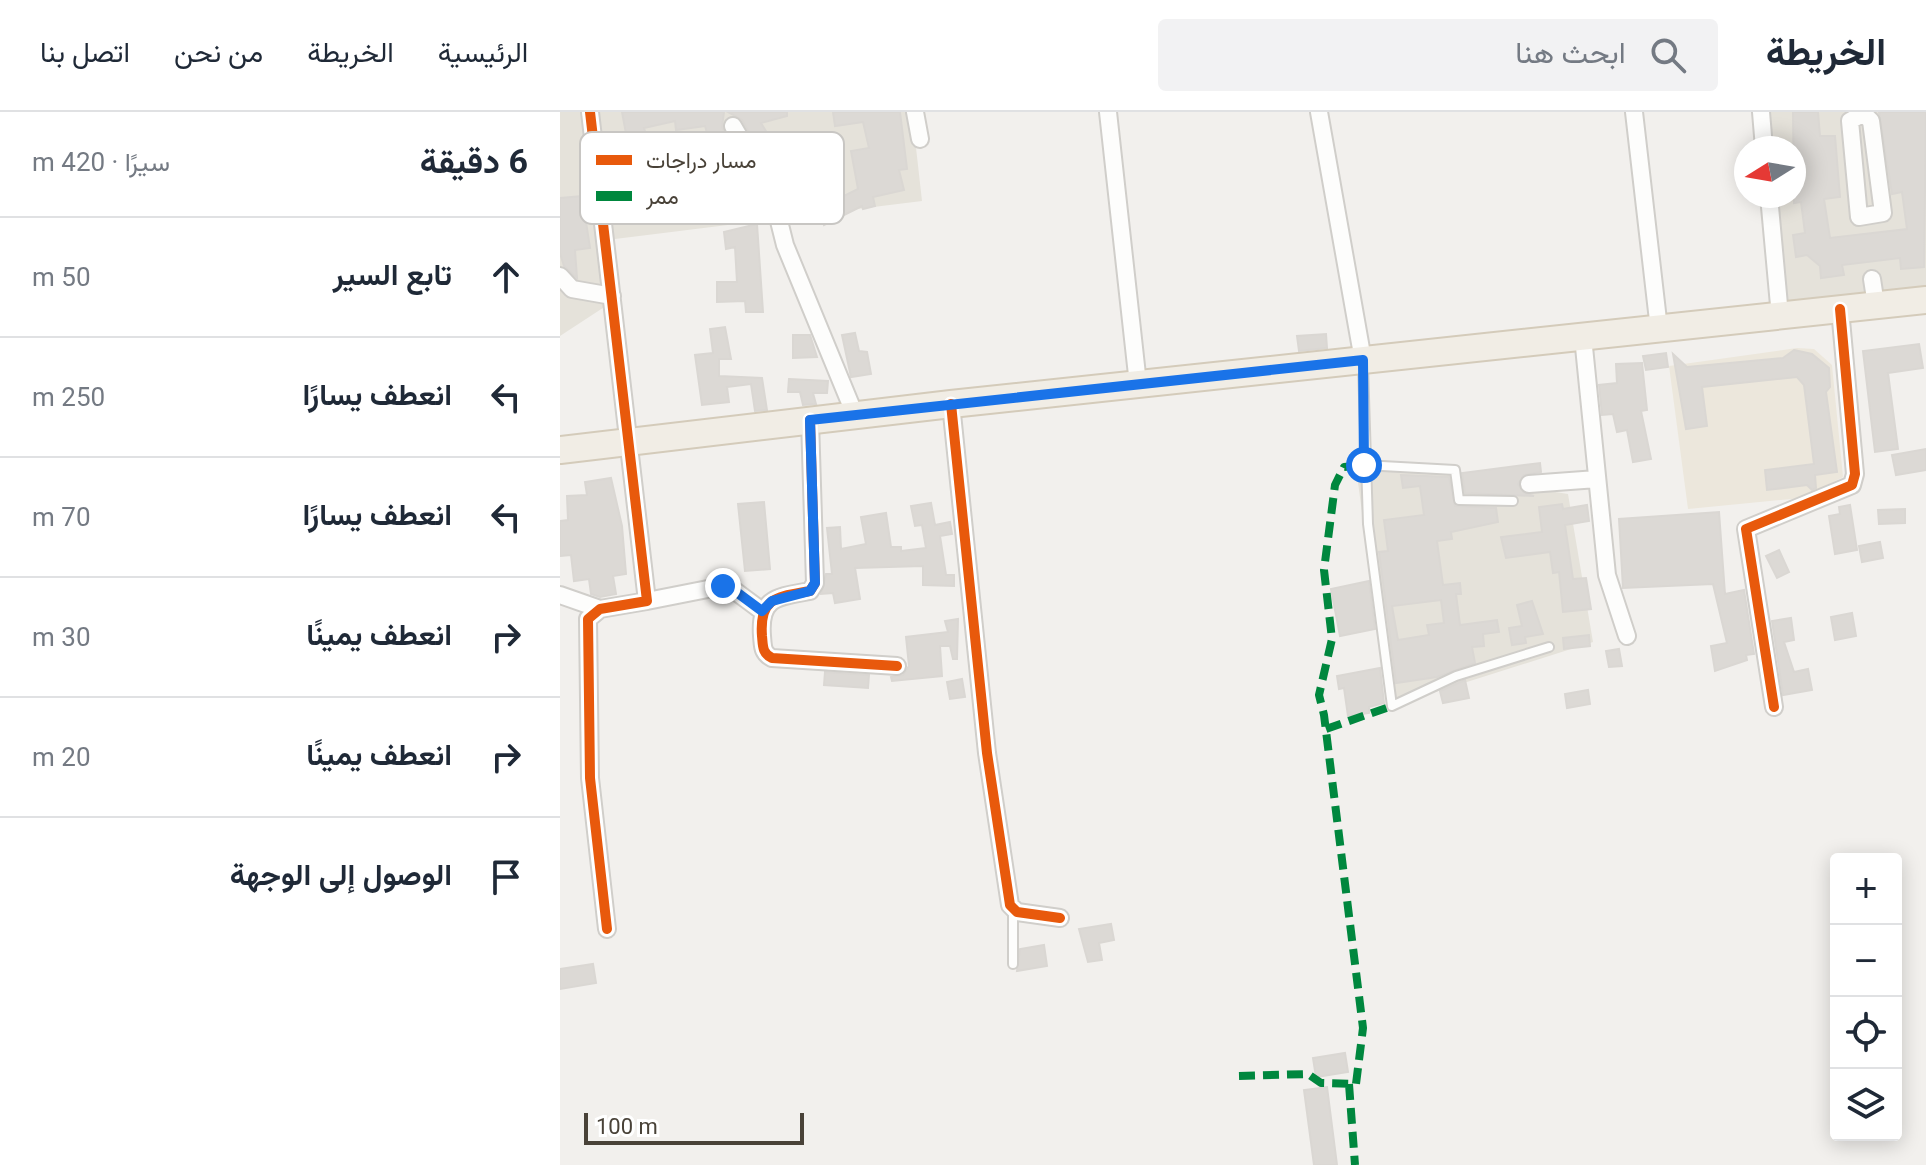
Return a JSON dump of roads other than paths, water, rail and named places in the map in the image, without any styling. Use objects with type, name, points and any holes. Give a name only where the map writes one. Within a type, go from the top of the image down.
[{"type":"main road","points":[[560,450],[951,404],[1840,309],[1874,292],[1926,300]]},
{"type":"street","points":[[590,112],[592,132]]},
{"type":"street","points":[[915,112],[920,139]]},
{"type":"street","points":[[1108,112],[1138,384]]},
{"type":"street","points":[[1319,112],[1363,360]]},
{"type":"street","points":[[1634,112],[1659,329]]},
{"type":"street","points":[[1761,112],[1763,136]]},
{"type":"street","points":[[1862,113],[1871,121],[1883,213],[1859,217],[1850,121],[1862,113]]},
{"type":"street","points":[[733,126],[736,132]]},
{"type":"street","points":[[1770,208],[1780,316]]},
{"type":"street","points":[[603,224],[626,442],[647,601]]},
{"type":"street","points":[[780,224],[785,245],[855,415]]},
{"type":"street","points":[[560,276],[572,289],[612,296]]},
{"type":"street","points":[[1774,707],[1746,529],[1852,485],[1855,474],[1840,309]]},
{"type":"street","points":[[1583,337],[1607,575],[1627,636]]},
{"type":"street","points":[[951,404],[987,753],[1013,910],[1060,918]]},
{"type":"street","points":[[810,420],[815,583],[810,591],[772,601],[762,611],[763,649],[772,658],[897,666]]},
{"type":"street","points":[[1529,484],[1597,479]]},
{"type":"street","points":[[560,595],[600,609],[723,586],[731,588],[762,611]]},
{"type":"street","points":[[600,609],[588,619],[586,680],[590,778],[607,929]]},
{"type":"lane","points":[[1363,360],[1368,524],[1392,706],[1456,676],[1549,647]]},
{"type":"lane","points":[[1364,465],[1455,470],[1459,500],[1513,501]]},
{"type":"lane","points":[[1013,910],[1013,964]]}]
